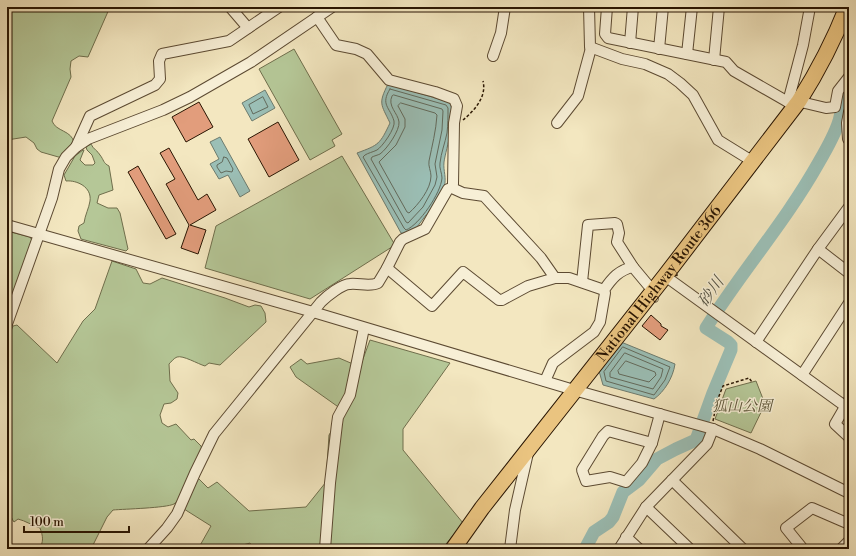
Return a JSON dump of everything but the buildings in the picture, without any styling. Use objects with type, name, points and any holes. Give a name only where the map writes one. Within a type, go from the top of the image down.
[{"type":"highway","name":"National Highway Route 366","points":[[453,549],[482,508],[653,291],[796,104],[844,25],[847,7]]},
{"type":"street","points":[[230,7],[248,28]]},
{"type":"street","points":[[76,147],[90,116],[155,85],[160,79],[160,60],[162,54],[228,41],[279,7]]},
{"type":"street","points":[[7,324],[52,198],[59,169],[66,157],[76,147],[88,139],[163,110],[190,97],[251,62],[332,7]]},
{"type":"street","points":[[493,56],[502,33],[505,7]]},
{"type":"street","points":[[557,123],[578,96],[592,48],[590,47],[589,7]]},
{"type":"street","points":[[607,7],[605,34],[613,40],[726,62],[734,71],[796,104],[835,108],[838,91],[849,77]]},
{"type":"street","points":[[630,43],[633,7]]},
{"type":"street","points":[[658,49],[663,7]]},
{"type":"street","points":[[687,54],[692,7]]},
{"type":"street","points":[[714,60],[719,7]]},
{"type":"street","points":[[796,104],[803,45],[810,7]]},
{"type":"street","points":[[318,17],[336,45],[356,49],[367,54],[390,80],[451,97],[456,103],[452,188]]},
{"type":"street","points":[[592,48],[622,59],[645,64],[668,74],[693,95],[718,140],[752,161]]},
{"type":"street","points":[[849,112],[847,130],[849,140]]},
{"type":"street","points":[[148,549],[167,528],[177,514],[214,434],[326,296],[347,284],[371,285],[378,283],[400,242],[403,239],[425,229],[443,196],[448,189],[452,188]]},
{"type":"street","points":[[452,188],[463,193],[484,196],[541,258],[555,278]]},
{"type":"street","points":[[756,342],[818,249],[849,207]]},
{"type":"street","points":[[582,282],[588,225],[615,223],[617,224],[619,233],[617,242],[633,267],[653,291]]},
{"type":"street","points":[[7,225],[313,312],[710,429],[760,449],[849,493]]},
{"type":"street","points":[[818,249],[849,273]]},
{"type":"street","points":[[545,381],[553,362],[594,332],[600,322],[605,293],[604,290],[609,282],[619,272],[633,267]]},
{"type":"street","points":[[387,268],[432,306],[463,272],[499,300],[502,300],[528,286],[555,278],[569,278],[604,290]]},
{"type":"street","points":[[664,276],[802,375],[848,405],[834,424],[849,437]]},
{"type":"street","points":[[802,375],[849,303]]},
{"type":"street","points":[[325,549],[330,483],[338,417],[350,395],[364,328]]},
{"type":"street","points":[[652,443],[608,431],[603,436],[582,470],[586,481],[610,477],[626,482],[642,463],[652,443],[660,414]]},
{"type":"street","points":[[619,549],[646,507],[707,444],[710,429]]},
{"type":"street","points":[[510,549],[515,510],[529,450]]},
{"type":"street","points":[[672,480],[743,549]]},
{"type":"street","points":[[646,507],[690,549]]},
{"type":"street","points":[[803,549],[786,528],[812,508],[849,524]]},
{"type":"street","points":[[626,536],[639,549]]},
{"type":"street","points":[[842,549],[849,541]]},
{"type":"path","points":[[461,121],[472,113],[480,99],[484,88],[483,81]]},
{"type":"path","points":[[710,429],[712,418],[723,386],[749,378],[752,382]]},
{"type":"green space","points":[[7,7],[110,7],[88,57],[79,56],[71,61],[71,77],[52,121],[54,125],[67,133],[73,139],[74,143],[62,158],[41,152],[37,149],[34,143],[26,137],[7,140]]},
{"type":"green space","points":[[294,49],[342,134],[332,140],[335,146],[310,160],[259,69]]},
{"type":"green space","points":[[91,144],[109,166],[113,190],[99,195],[97,203],[108,208],[117,208],[120,213],[128,249],[126,251],[81,239],[78,231],[79,226],[84,223],[90,201],[89,192],[79,183],[66,181],[64,175],[75,156],[83,150],[80,160],[85,165],[93,165],[95,163],[92,155],[86,147]]},
{"type":"green space","points":[[342,156],[395,245],[310,299],[205,268],[216,226]]},
{"type":"green space","points":[[7,231],[30,237],[33,242],[7,311]]},
{"type":"green space","points":[[112,261],[136,269],[143,283],[150,284],[162,278],[249,307],[255,305],[261,306],[265,313],[266,322],[220,365],[209,363],[205,366],[187,358],[180,357],[175,358],[169,364],[170,381],[178,393],[177,399],[171,403],[164,404],[160,415],[162,423],[168,427],[176,424],[191,440],[194,439],[202,449],[190,478],[178,501],[174,504],[163,506],[113,510],[107,517],[91,549],[39,549],[42,544],[42,534],[40,528],[18,519],[14,522],[9,512],[10,487],[9,482],[7,481],[7,342],[13,326],[17,325],[57,363],[83,321],[95,309]]},
{"type":"green space","points":[[370,340],[450,363],[403,429],[403,450],[463,523],[442,549],[253,549],[250,543],[229,549],[198,549],[211,526],[184,509],[198,478],[208,488],[217,482],[249,511],[306,507],[326,482],[329,435],[344,411],[296,377],[290,367],[301,359],[307,364],[339,358],[360,367]]},
{"type":"green space","name":"狐山公園","points":[[756,381],[765,404],[751,433],[715,419],[726,389]]},
{"type":"water","points":[[388,84],[449,102],[452,114],[451,131],[444,162],[445,184],[443,190],[429,214],[426,215],[414,231],[405,234],[401,233],[357,153],[378,143],[390,123],[384,112],[382,104],[383,96]]},
{"type":"water","points":[[265,90],[275,108],[252,121],[242,103]]},
{"type":"water","points":[[220,137],[250,191],[240,197],[228,175],[219,179],[210,164],[219,159],[210,142]]},
{"type":"water","points":[[621,342],[675,364],[668,384],[654,399],[603,385],[599,371]]},
{"type":"waterway","name":"砂川","points":[[585,549],[594,532],[609,522],[613,517],[623,492],[639,480],[657,459],[696,440],[731,350],[731,345],[728,342],[706,328],[792,205],[819,162],[837,126],[842,98],[849,84]]}]
